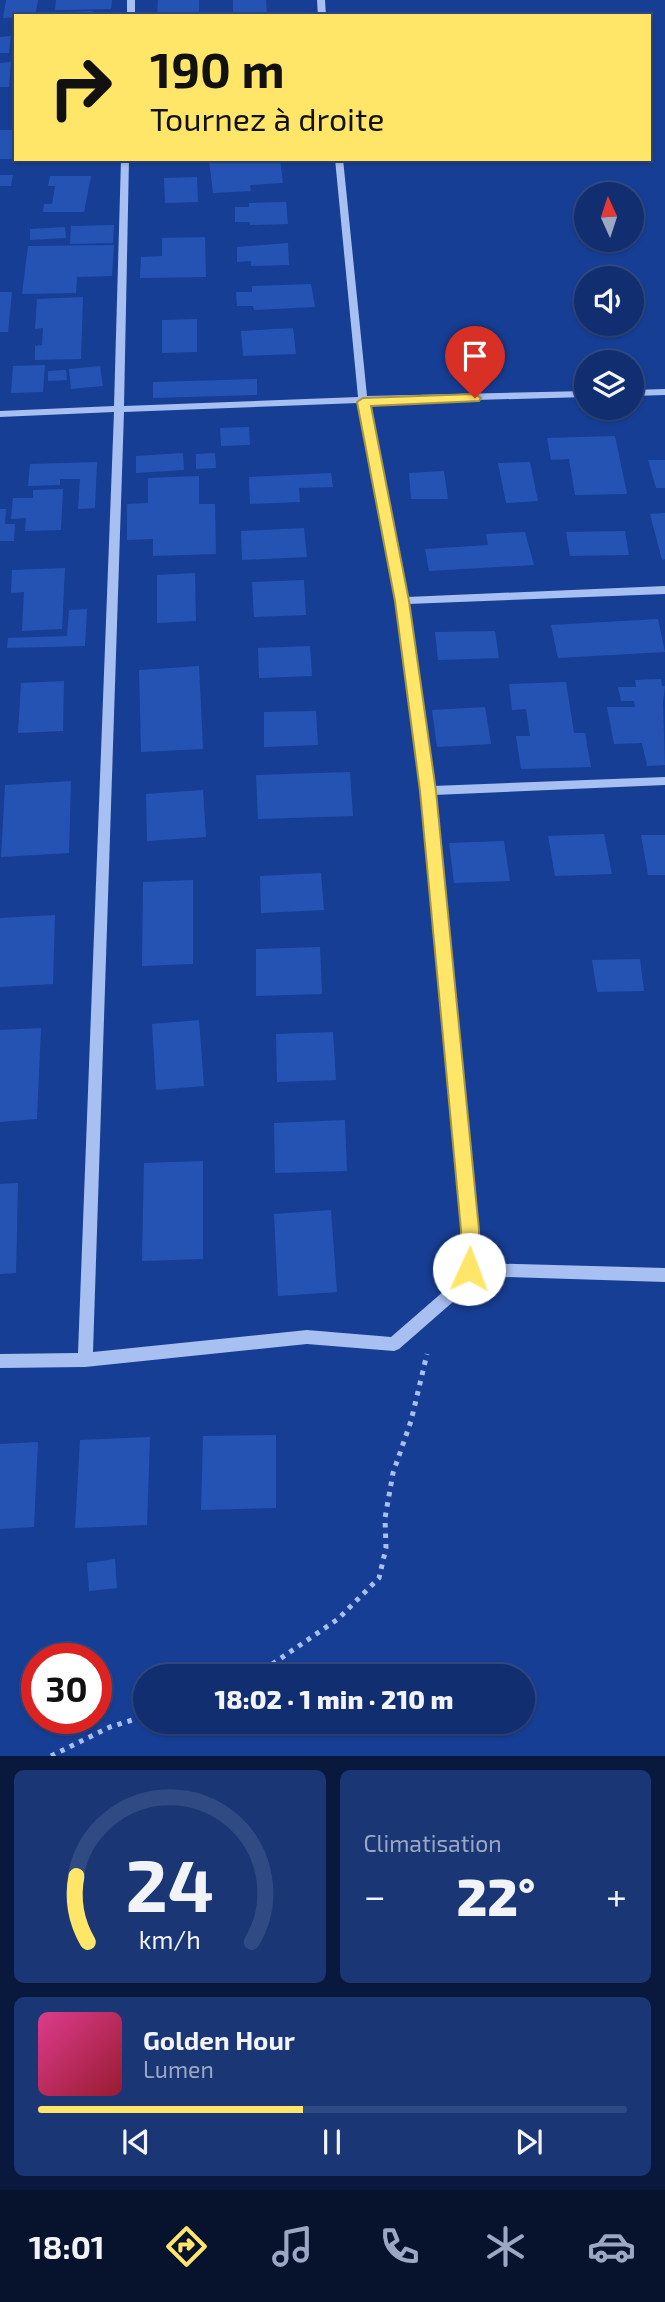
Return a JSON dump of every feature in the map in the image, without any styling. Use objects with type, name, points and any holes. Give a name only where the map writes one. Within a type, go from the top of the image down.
[{"type":"street","points":[[85,1360],[119,408],[125,161]]},
{"type":"street","points":[[0,1361],[85,1360],[307,1337],[394,1344],[457,1289],[469,1269],[470,1230],[428,791],[402,601],[363,402],[339,161]]},
{"type":"street","points":[[644,393],[665,392]]},
{"type":"street","points":[[0,414],[574,394]]},
{"type":"street","points":[[402,601],[665,590]]},
{"type":"street","points":[[428,791],[665,781]]},
{"type":"street","points":[[469,1269],[665,1275]]},
{"type":"path","points":[[272,1664],[338,1619],[379,1578],[386,1548],[385,1517],[393,1473],[426,1365],[432,1311]]},
{"type":"path","points":[[51,1756],[110,1727],[133,1720]]},
{"type":"building","points":[[6,0],[38,0],[35,14],[14,14],[14,17],[3,18]]},
{"type":"building","points":[[56,0],[112,0],[111,9],[55,10]]},
{"type":"building","points":[[158,0],[199,0],[199,14],[157,14]]},
{"type":"building","points":[[233,0],[266,0],[267,14],[233,14]]},
{"type":"building","points":[[93,11],[92,14],[64,12]]},
{"type":"building","points":[[11,36],[9,53],[0,53],[0,37]]},
{"type":"building","points":[[11,62],[9,87],[0,87],[0,63]]},
{"type":"building","points":[[0,130],[14,130],[14,159],[0,159]]},
{"type":"building","points":[[209,161],[280,161],[283,183],[250,185],[251,191],[213,193]]},
{"type":"building","points":[[0,175],[13,175],[11,186],[0,186]]},
{"type":"building","points":[[50,176],[91,176],[84,212],[43,212],[44,204],[52,204],[55,186],[48,186]]},
{"type":"building","points":[[197,177],[198,202],[165,203],[164,178]]},
{"type":"building","points":[[286,202],[288,224],[250,225],[250,222],[235,222],[235,207],[249,207],[249,203]]},
{"type":"building","points":[[114,225],[113,243],[70,244],[71,226]]},
{"type":"building","points":[[65,227],[66,238],[30,240],[30,229]]},
{"type":"building","points":[[205,237],[206,277],[140,278],[141,257],[162,256],[162,238]]},
{"type":"building","points":[[288,243],[289,265],[251,266],[251,261],[237,262],[237,247]]},
{"type":"building","points":[[114,245],[112,276],[77,277],[76,293],[22,294],[28,246]]},
{"type":"building","points":[[311,284],[315,307],[254,310],[253,306],[237,306],[236,292],[252,292],[252,286]]},
{"type":"building","points":[[0,292],[12,292],[8,332],[0,332]]},
{"type":"building","points":[[83,297],[81,359],[35,360],[35,346],[42,345],[43,328],[35,329],[37,299]]},
{"type":"building","points":[[197,319],[197,352],[162,353],[162,320]]},
{"type":"building","points":[[293,328],[296,354],[243,356],[241,331]]},
{"type":"building","points":[[45,365],[43,392],[11,393],[13,366]]},
{"type":"building","points":[[100,366],[103,386],[71,389],[69,369]]},
{"type":"building","points":[[66,370],[67,380],[48,381],[48,371]]},
{"type":"building","points":[[257,379],[257,395],[153,398],[153,382]]},
{"type":"building","points":[[249,427],[250,445],[221,446],[220,428]]},
{"type":"building","points":[[615,436],[627,494],[575,495],[569,459],[551,460],[547,438]]},
{"type":"building","points":[[183,453],[184,470],[136,473],[136,456]]},
{"type":"building","points":[[215,453],[216,468],[196,469],[196,454]]},
{"type":"building","points":[[648,460],[665,460],[665,488],[656,488]]},
{"type":"building","points":[[97,462],[95,508],[78,509],[80,479],[60,479],[60,485],[28,486],[30,464]]},
{"type":"building","points":[[530,462],[538,501],[506,503],[498,463]]},
{"type":"building","points":[[444,471],[448,499],[411,499],[409,473]]},
{"type":"building","points":[[331,473],[333,487],[299,488],[300,502],[250,504],[249,477]]},
{"type":"building","points":[[199,476],[199,504],[215,504],[216,554],[153,556],[153,539],[127,540],[127,504],[148,503],[148,478]]},
{"type":"building","points":[[63,489],[61,530],[25,531],[26,518],[11,519],[13,498],[33,498],[33,490]]},
{"type":"building","points":[[0,509],[6,509],[5,524],[15,524],[14,541],[0,541]]},
{"type":"building","points":[[665,513],[665,559],[662,560],[650,514]]},
{"type":"building","points":[[304,528],[307,557],[242,560],[241,531]]},
{"type":"building","points":[[625,531],[629,555],[570,556],[566,532]]},
{"type":"building","points":[[525,532],[534,565],[429,571],[425,549],[488,545],[486,534]]},
{"type":"building","points":[[65,568],[62,629],[22,631],[24,592],[11,593],[12,570]]},
{"type":"building","points":[[195,573],[196,621],[157,623],[157,575]]},
{"type":"building","points":[[304,580],[306,615],[254,617],[252,582]]},
{"type":"building","points":[[87,609],[85,646],[7,648],[8,638],[67,636],[69,610]]},
{"type":"building","points":[[658,619],[665,652],[558,658],[551,625]]},
{"type":"building","points":[[495,631],[499,658],[438,660],[435,632]]},
{"type":"building","points":[[310,646],[312,676],[259,678],[258,648]]},
{"type":"building","points":[[199,666],[203,749],[141,752],[139,670]]},
{"type":"building","points":[[661,679],[662,686],[665,686],[665,765],[647,766],[642,743],[614,744],[607,707],[635,707],[634,701],[621,701],[618,687],[636,687],[635,680]]},
{"type":"building","points":[[64,681],[63,731],[18,733],[21,683]]},
{"type":"building","points":[[566,682],[574,733],[585,733],[591,767],[521,769],[516,736],[530,736],[526,709],[512,710],[509,684]]},
{"type":"building","points":[[485,707],[491,744],[437,747],[432,710]]},
{"type":"building","points":[[316,711],[318,745],[264,747],[264,712]]},
{"type":"building","points":[[350,772],[353,816],[258,819],[256,775]]},
{"type":"building","points":[[71,781],[69,853],[1,857],[5,785]]},
{"type":"building","points":[[203,790],[206,837],[147,841],[146,794]]},
{"type":"building","points":[[604,834],[612,874],[555,876],[548,836]]},
{"type":"building","points":[[641,835],[665,835],[665,875],[648,875]]},
{"type":"building","points":[[504,841],[510,881],[454,883],[449,843]]},
{"type":"building","points":[[321,873],[324,910],[261,913],[260,876]]},
{"type":"building","points":[[193,880],[193,964],[142,966],[143,882]]},
{"type":"building","points":[[55,915],[53,984],[0,987],[0,918]]},
{"type":"building","points":[[320,947],[322,994],[256,996],[256,949]]},
{"type":"building","points":[[640,959],[644,991],[597,992],[592,960]]},
{"type":"building","points":[[199,1020],[204,1086],[156,1090],[152,1024]]},
{"type":"building","points":[[41,1028],[37,1119],[0,1122],[0,1030]]},
{"type":"building","points":[[333,1032],[336,1080],[277,1082],[276,1034]]},
{"type":"building","points":[[345,1120],[347,1171],[275,1173],[274,1123]]},
{"type":"building","points":[[203,1161],[203,1259],[142,1261],[144,1163]]},
{"type":"building","points":[[18,1183],[16,1273],[0,1274],[0,1184]]},
{"type":"building","points":[[331,1210],[337,1292],[278,1296],[274,1214]]},
{"type":"building","points":[[276,1435],[276,1508],[201,1510],[203,1436]]},
{"type":"building","points":[[150,1437],[147,1525],[75,1528],[80,1440]]},
{"type":"building","points":[[38,1442],[34,1527],[0,1529],[0,1444]]},
{"type":"building","points":[[115,1559],[117,1588],[89,1591],[87,1563]]},
{"type":"route","points":[[469,1269],[470,1230],[428,791],[402,601],[363,402],[475,398]]}]
